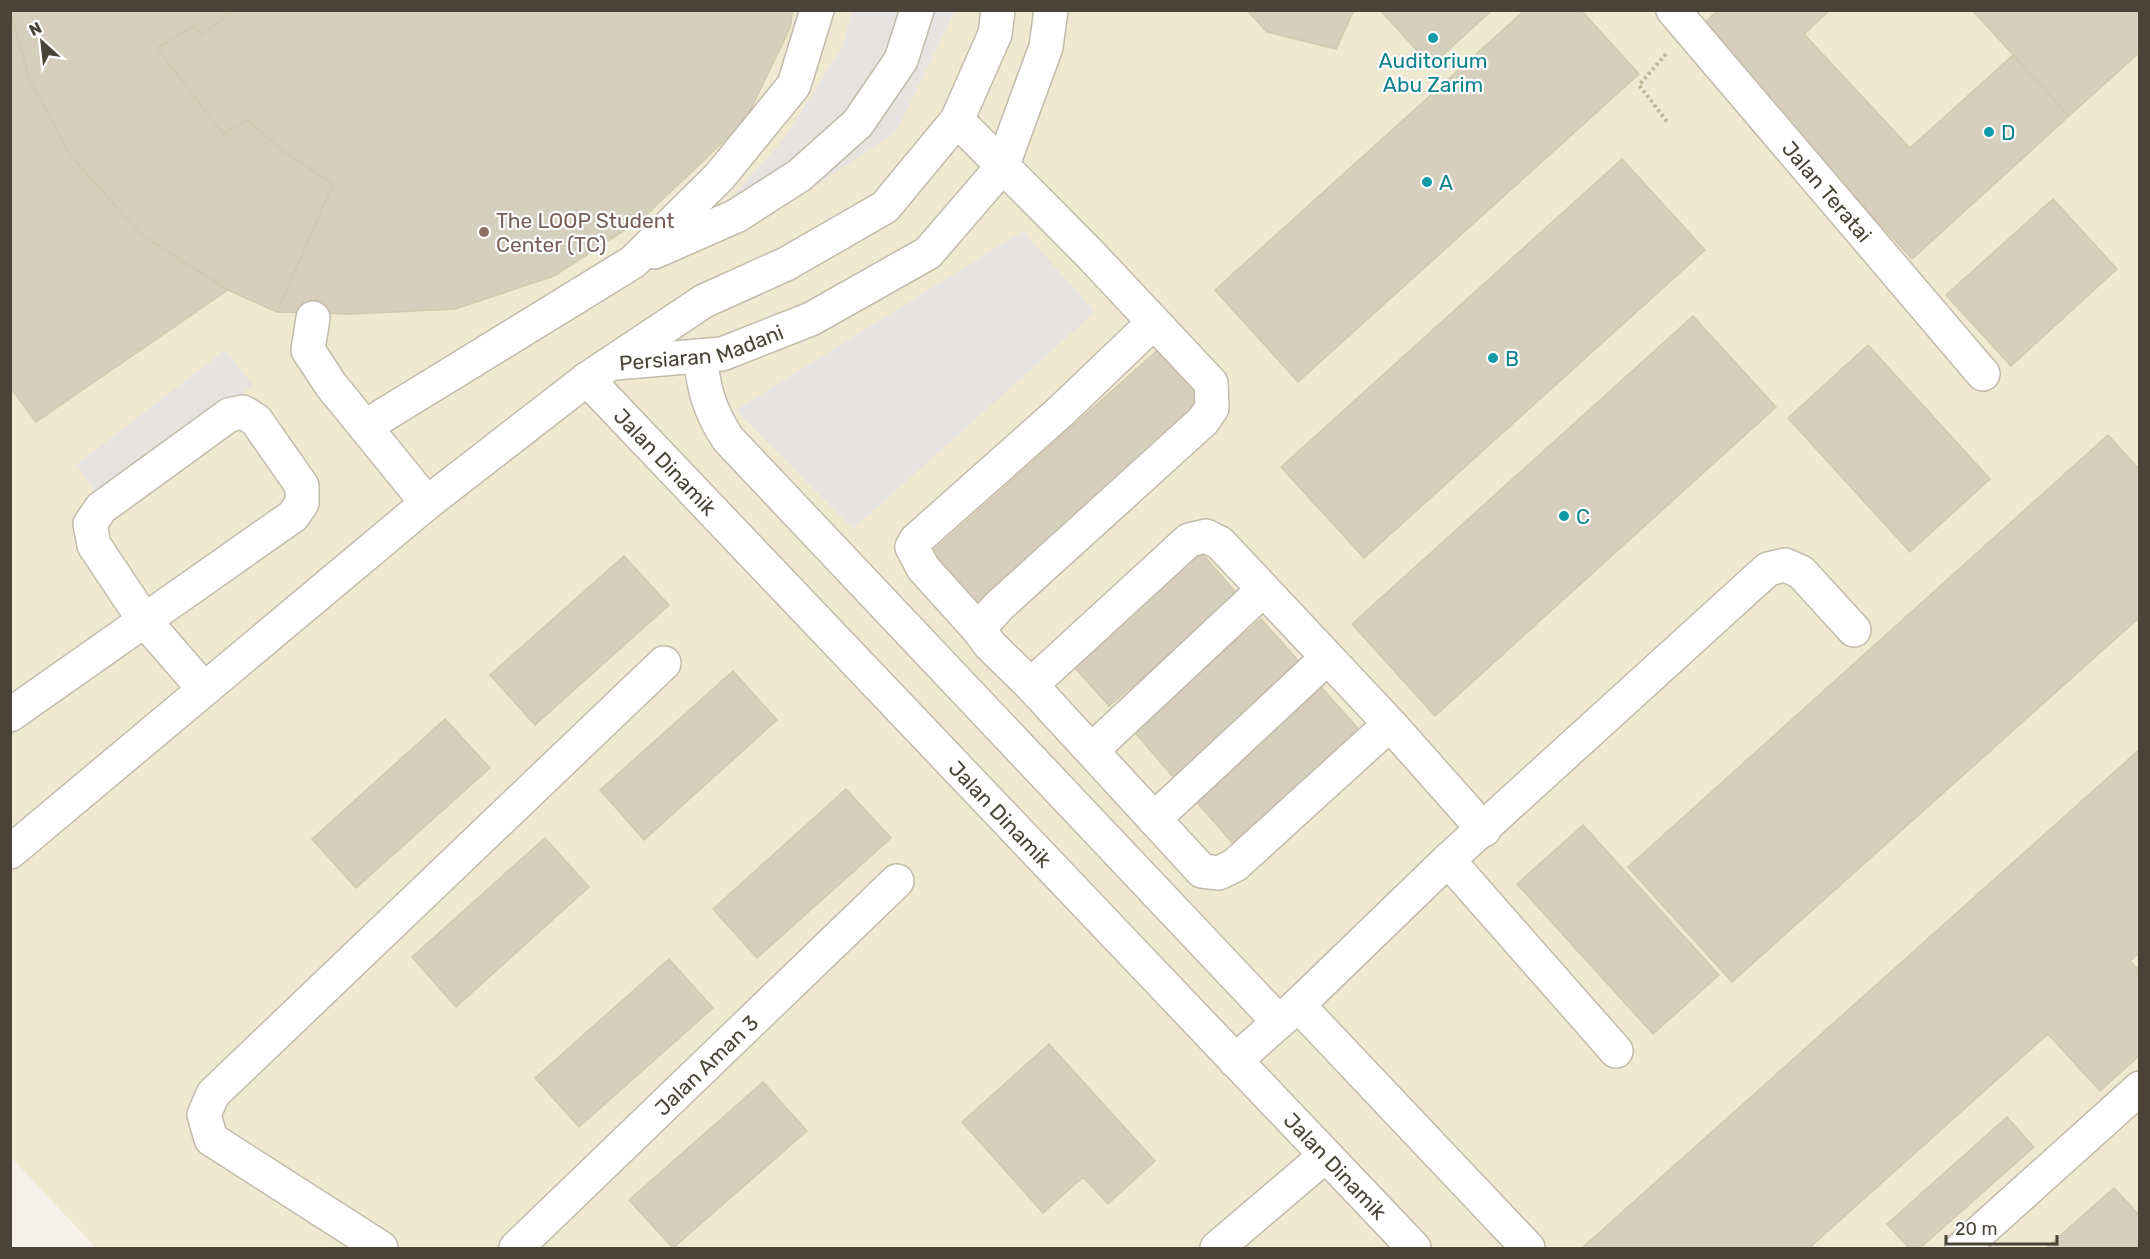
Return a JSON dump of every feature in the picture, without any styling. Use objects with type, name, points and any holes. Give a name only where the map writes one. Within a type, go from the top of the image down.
[{"type":"street","points":[[633,262],[720,177],[794,85],[817,10]]},
{"type":"street","points":[[366,426],[633,262],[736,216],[800,175],[858,123],[901,60],[917,10]]},
{"type":"street","name":"Persiaran Madani","points":[[600,372],[704,301],[786,264],[885,207],[957,120],[995,34],[998,10]]},
{"type":"street","name":"Persiaran Madani","points":[[600,372],[722,354],[811,319],[928,252],[1002,167],[1046,47],[1051,10]]},
{"type":"street","name":"Jalan Teratai","points":[[1680,20],[1983,374]]},
{"type":"street","points":[[957,120],[1089,253],[1210,383],[1212,408],[1203,421],[999,606],[978,629]]},
{"type":"street","points":[[313,318],[308,350],[331,385],[427,503]]},
{"type":"street","points":[[1153,323],[1060,412],[916,540],[912,547],[914,556],[990,645],[1092,750],[1202,872],[1219,873],[1235,865],[1390,724]]},
{"type":"street","points":[[700,356],[704,387],[712,415],[728,439],[1289,1013],[1528,1248]]},
{"type":"street","points":[[10,852],[427,503],[600,372]]},
{"type":"street","name":"Jalan Dinamik","points":[[600,372],[1235,1061],[1414,1248]]},
{"type":"street","points":[[10,715],[144,620],[293,516],[302,503],[302,486],[256,420],[243,412],[229,415],[101,508],[90,524],[94,545],[144,620],[204,689]]},
{"type":"street","points":[[1031,685],[1189,540],[1206,536],[1220,543],[1390,724],[1484,830]]},
{"type":"street","points":[[1235,1061],[1289,1013],[1448,860],[1484,830],[1768,569],[1785,565],[1801,572],[1854,630]]},
{"type":"street","points":[[1092,750],[1263,590]]},
{"type":"street","points":[[1154,819],[1327,658]]},
{"type":"street","points":[[381,1248],[211,1138],[204,1115],[213,1094],[664,663]]},
{"type":"street","points":[[1448,860],[1616,1051]]},
{"type":"street","name":"Jalan Aman 3","points":[[516,1248],[897,881]]},
{"type":"street","points":[[1962,1248],[2139,1088]]},
{"type":"street","points":[[1217,1248],[1325,1156]]},
{"type":"path","points":[[1668,123],[1639,85],[1680,20]]},
{"type":"shaded area","points":[[11,11],[2139,11],[2139,1248],[96,1248],[11,1157]]},
{"type":"shaded area","points":[[851,11],[955,11],[896,132],[772,215],[724,206],[783,140],[843,46]]},
{"type":"shaded area","points":[[1023,231],[1095,312],[853,529],[736,410]]},
{"type":"shaded area","points":[[225,350],[253,385],[103,501],[76,465]]},
{"type":"building","points":[[10,10],[235,10],[201,35],[193,26],[157,48],[223,134],[248,120],[284,152],[333,184],[277,312],[228,290],[36,422],[10,387]]},
{"type":"building","points":[[10,10],[793,10],[790,28],[745,121],[642,219],[554,276],[455,309],[351,314],[277,312],[228,290],[142,235],[69,154],[29,77]]},
{"type":"building","name":"Auditorium Abu Zarim","points":[[1247,10],[1354,10],[1336,49],[1267,32]]},
{"type":"building","name":"Auditorium Abu Zarim","points":[[1380,10],[1492,10],[1431,66]]},
{"type":"building","name":"A","points":[[1525,10],[1581,10],[1639,74],[1298,382],[1215,290]]},
{"type":"building","name":"D","points":[[1718,10],[1830,10],[1804,34],[1910,148],[2013,55],[2069,116],[1912,259],[1700,27]]},
{"type":"building","points":[[1972,10],[2140,10],[2140,52],[2069,116]]},
{"type":"building","name":"B","points":[[1622,159],[1705,250],[1364,558],[1281,467]]},
{"type":"building","points":[[2053,199],[2117,269],[2011,366],[1946,295]]},
{"type":"building","name":"C","points":[[1693,316],[1776,407],[1435,716],[1352,624]]},
{"type":"building","points":[[1868,345],[1990,479],[1910,552],[1788,418]]},
{"type":"building","points":[[1160,348],[1206,400],[970,611],[924,559]]},
{"type":"building","points":[[2108,435],[2140,470],[2140,617],[1732,982],[1628,867]]},
{"type":"building","points":[[1197,548],[1238,595],[1109,706],[1068,660]]},
{"type":"building","points":[[624,556],[669,605],[535,725],[490,675]]},
{"type":"building","points":[[1261,619],[1302,665],[1173,777],[1133,730]]},
{"type":"building","points":[[733,671],[777,720],[644,840],[600,790]]},
{"type":"building","points":[[1322,688],[1363,734],[1235,846],[1194,799]]},
{"type":"building","points":[[445,719],[490,768],[356,888],[312,839]]},
{"type":"building","points":[[2140,749],[2140,952],[2130,961],[2140,971],[2140,1055],[2100,1091],[2048,1034],[1809,1248],[1582,1248]]},
{"type":"building","points":[[846,789],[891,838],[757,958],[713,909]]},
{"type":"building","points":[[1583,825],[1719,975],[1653,1034],[1517,884]]},
{"type":"building","points":[[545,838],[589,887],[456,1007],[412,957]]},
{"type":"building","points":[[669,959],[713,1008],[579,1127],[535,1078]]},
{"type":"building","points":[[1049,1044],[1155,1161],[1108,1204],[1083,1177],[1043,1213],[962,1122]]},
{"type":"building","points":[[763,1082],[807,1131],[673,1248],[629,1200]]},
{"type":"building","points":[[2007,1117],[2034,1147],[1920,1248],[1909,1248],[1887,1224]]},
{"type":"building","points":[[2114,1188],[2140,1216],[2140,1248],[2046,1248]]},
{"type":"place","name":"Auditorium Abu Zarim","points":[[1433,38]]},
{"type":"place","name":"D","points":[[1989,132]]},
{"type":"place","name":"A","points":[[1427,182]]},
{"type":"place","name":"The LOOP Student Center (TC)","points":[[484,232]]},
{"type":"place","name":"B","points":[[1493,358]]},
{"type":"place","name":"C","points":[[1564,516]]}]
